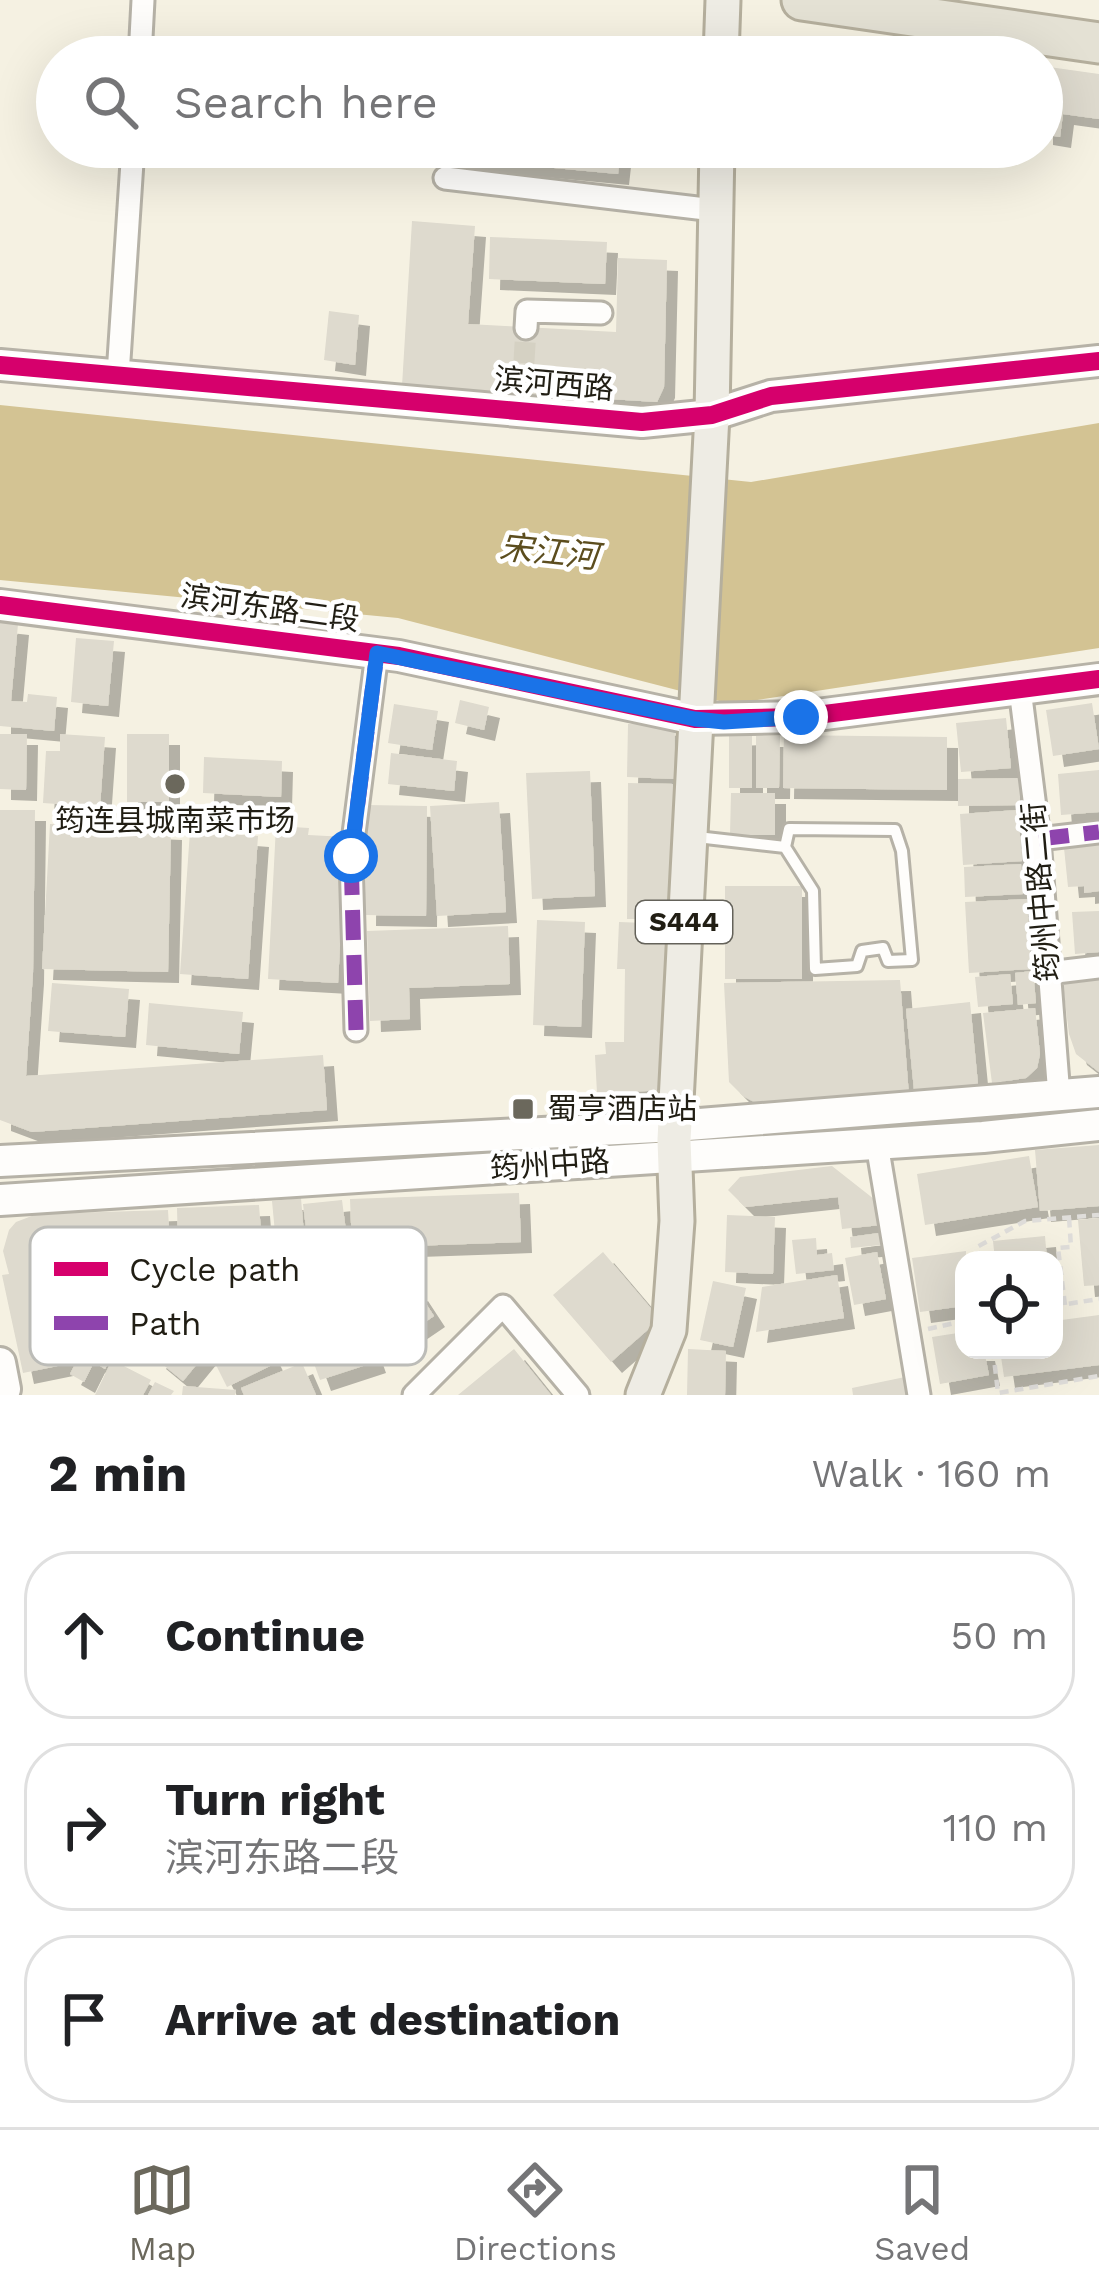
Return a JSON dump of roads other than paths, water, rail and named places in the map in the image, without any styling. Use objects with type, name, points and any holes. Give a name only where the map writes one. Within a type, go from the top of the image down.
[{"type":"highway","points":[[802,0],[1051,36]]},
{"type":"highway","points":[[1063,38],[1099,43]]},
{"type":"main road","points":[[722,36],[723,0]]},
{"type":"main road","name":"S444","points":[[643,1395],[669,1330],[677,1221],[675,1142],[688,836],[712,415],[716,168]]},
{"type":"street","points":[[141,36],[143,0]]},
{"type":"street","points":[[118,375],[133,168]]},
{"type":"street","points":[[446,178],[714,210]]},
{"type":"street","points":[[526,328],[527,310],[601,313]]},
{"type":"street","name":"滨河西路","points":[[0,365],[521,402],[642,422],[712,415],[771,396],[1099,361]]},
{"type":"street","name":"滨河东路二段","points":[[0,605],[377,653],[724,722],[801,717],[1099,679]]},
{"type":"street","points":[[356,1030],[351,856],[377,653]]},
{"type":"street","name":"筠州中路二街","points":[[1020,689],[1039,838],[1059,1096]]},
{"type":"street","points":[[1039,838],[1099,832]]},
{"type":"street","points":[[1048,973],[1099,967]]},
{"type":"street","name":"筠州中路","points":[[0,1200],[675,1142],[1099,1092]]},
{"type":"street","name":"筠州中路","points":[[0,1161],[675,1142],[877,1144],[1099,1126]]},
{"type":"street","points":[[877,1144],[919,1395]]},
{"type":"street","points":[[414,1395],[502,1306],[578,1395]]},
{"type":"lane","points":[[789,829],[896,830],[912,960],[888,961],[883,948],[862,951],[857,966],[815,969],[813,891],[785,847],[789,829]]},
{"type":"lane","points":[[688,836],[785,847]]},
{"type":"water","name":"宋江河","points":[[0,405],[751,482],[1099,423],[1099,648],[731,704],[398,618],[0,580]]},
{"type":"tunnel","points":[[522,394],[526,328]]},
{"type":"place","name":"筠连县城南菜市场","points":[[175,784]]},
{"type":"place","name":"蜀亨酒店站","points":[[523,1109]]}]
